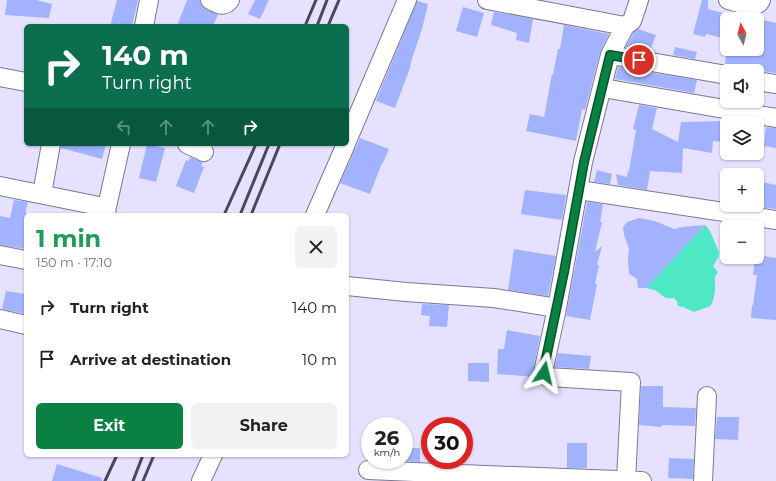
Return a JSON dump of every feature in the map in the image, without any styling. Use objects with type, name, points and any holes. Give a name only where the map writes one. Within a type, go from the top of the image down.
[{"type":"street","points":[[144,24],[149,0]]},
{"type":"street","points":[[210,0],[222,5],[227,4],[230,0]]},
{"type":"street","points":[[349,135],[407,0]]},
{"type":"street","points":[[491,0],[625,26]]},
{"type":"street","points":[[368,470],[461,477],[623,481],[631,382],[548,377],[544,373],[544,368],[557,308],[584,162],[610,55],[625,26],[632,21],[639,0]]},
{"type":"street","points":[[728,0],[752,6],[757,5],[761,0]]},
{"type":"street","points":[[610,55],[720,74]]},
{"type":"street","points":[[0,77],[24,82]]},
{"type":"street","points":[[764,82],[776,84]]},
{"type":"street","points":[[603,88],[776,118]]},
{"type":"street","points":[[42,194],[51,146]]},
{"type":"street","points":[[107,213],[121,146]]},
{"type":"street","points":[[191,146],[204,152]]},
{"type":"street","points":[[316,213],[345,146]]},
{"type":"street","points":[[0,186],[99,206],[107,213]]},
{"type":"street","points":[[579,190],[776,220]]},
{"type":"street","points":[[0,255],[24,260]]},
{"type":"street","points":[[349,286],[494,298],[557,308]]},
{"type":"street","points":[[0,319],[24,325]]},
{"type":"street","points":[[703,481],[707,396]]},
{"type":"street","points":[[201,481],[212,457]]},
{"type":"shaded area","points":[[705,225],[711,232],[719,252],[718,258],[713,266],[718,272],[715,277],[715,292],[713,301],[710,306],[694,312],[678,306],[677,301],[674,298],[665,298],[655,290],[646,288]]},
{"type":"building","points":[[7,0],[36,0],[52,4],[49,18],[5,15]]},
{"type":"building","points":[[117,0],[138,0],[132,24],[111,24]]},
{"type":"building","points":[[187,0],[200,0],[201,5],[205,9],[218,15],[214,24],[178,24]]},
{"type":"building","points":[[255,0],[269,0],[260,19],[248,14]]},
{"type":"building","points":[[702,0],[708,0],[708,9],[720,12],[720,37],[706,34],[705,37],[693,34]]},
{"type":"building","points":[[417,1],[428,4],[411,65],[395,108],[376,101]]},
{"type":"building","points":[[463,7],[484,13],[477,37],[456,31]]},
{"type":"building","points":[[494,12],[533,19],[529,43],[516,40],[517,33],[491,25]]},
{"type":"building","points":[[764,20],[776,23],[776,73],[764,72],[764,64],[725,64],[726,56],[764,56]]},
{"type":"building","points":[[564,25],[609,34],[600,52],[585,110],[582,109],[576,141],[526,131],[530,114],[544,117],[552,74],[553,75],[558,49],[560,49]]},
{"type":"building","points":[[638,29],[656,35],[650,51],[626,47],[633,33]]},
{"type":"building","points":[[675,47],[697,52],[695,59],[673,55]]},
{"type":"building","points":[[618,67],[697,80],[694,93],[615,79]]},
{"type":"building","points":[[639,105],[657,108],[652,129],[678,142],[681,122],[720,121],[720,142],[713,141],[712,153],[683,148],[682,173],[650,171],[647,190],[618,185],[616,174],[627,177],[629,171],[636,130],[633,129]]},
{"type":"building","points":[[766,127],[776,128],[776,148],[764,146]]},
{"type":"building","points":[[360,138],[389,149],[370,194],[340,183]]},
{"type":"building","points":[[61,146],[105,146],[102,159],[61,148]]},
{"type":"building","points":[[147,146],[165,148],[156,182],[139,178]]},
{"type":"building","points":[[190,157],[203,162],[201,166],[204,167],[194,193],[176,186],[186,160],[189,161]]},
{"type":"building","points":[[597,170],[612,174],[610,184],[594,182]]},
{"type":"building","points":[[764,182],[776,185],[776,209],[764,207]]},
{"type":"building","points":[[525,190],[566,195],[562,220],[521,214]]},
{"type":"building","points":[[14,200],[28,202],[26,213],[24,213],[24,249],[0,245],[0,216],[10,218]]},
{"type":"building","points":[[587,202],[603,204],[600,222],[602,222],[595,252],[602,246],[597,265],[599,265],[595,284],[597,284],[590,320],[566,316]]},
{"type":"building","points":[[639,218],[655,221],[674,229],[705,225],[646,288],[638,288],[637,279],[629,274],[629,249],[623,227],[627,222]]},
{"type":"building","points":[[514,249],[556,256],[548,296],[508,290]]},
{"type":"building","points":[[764,256],[776,258],[776,320],[751,318],[757,275],[753,275],[754,264],[764,264]]},
{"type":"building","points":[[6,291],[24,294],[24,314],[2,309]]},
{"type":"building","points":[[422,304],[449,305],[447,327],[429,326],[430,316],[421,315]]},
{"type":"building","points":[[507,330],[540,336],[534,366],[535,377],[497,374],[498,349],[504,349]]},
{"type":"building","points":[[558,353],[591,356],[589,369],[555,367]]},
{"type":"building","points":[[468,363],[489,363],[489,382],[468,381]]},
{"type":"building","points":[[641,386],[663,386],[663,407],[696,408],[695,426],[662,425],[662,427],[639,425]]},
{"type":"building","points":[[717,417],[739,417],[738,440],[715,439]]},
{"type":"building","points":[[567,443],[587,443],[587,468],[567,468]]},
{"type":"building","points":[[413,448],[420,448],[420,462],[413,462]]},
{"type":"building","points":[[669,458],[694,459],[693,479],[668,478]]},
{"type":"building","points":[[57,464],[102,478],[102,481],[52,481]]},
{"type":"railway","points":[[306,24],[316,0]]},
{"type":"railway","points":[[318,24],[327,0]]},
{"type":"railway","points":[[329,24],[339,0]]},
{"type":"railway","points":[[225,213],[255,146]]},
{"type":"railway","points":[[241,213],[268,146]]},
{"type":"railway","points":[[252,213],[279,146]]},
{"type":"railway","points":[[105,481],[116,457]]},
{"type":"railway","points":[[133,481],[142,457]]},
{"type":"railway","points":[[143,481],[153,457]]},
{"type":"route","points":[[544,373],[584,162],[610,55],[639,60]]}]
